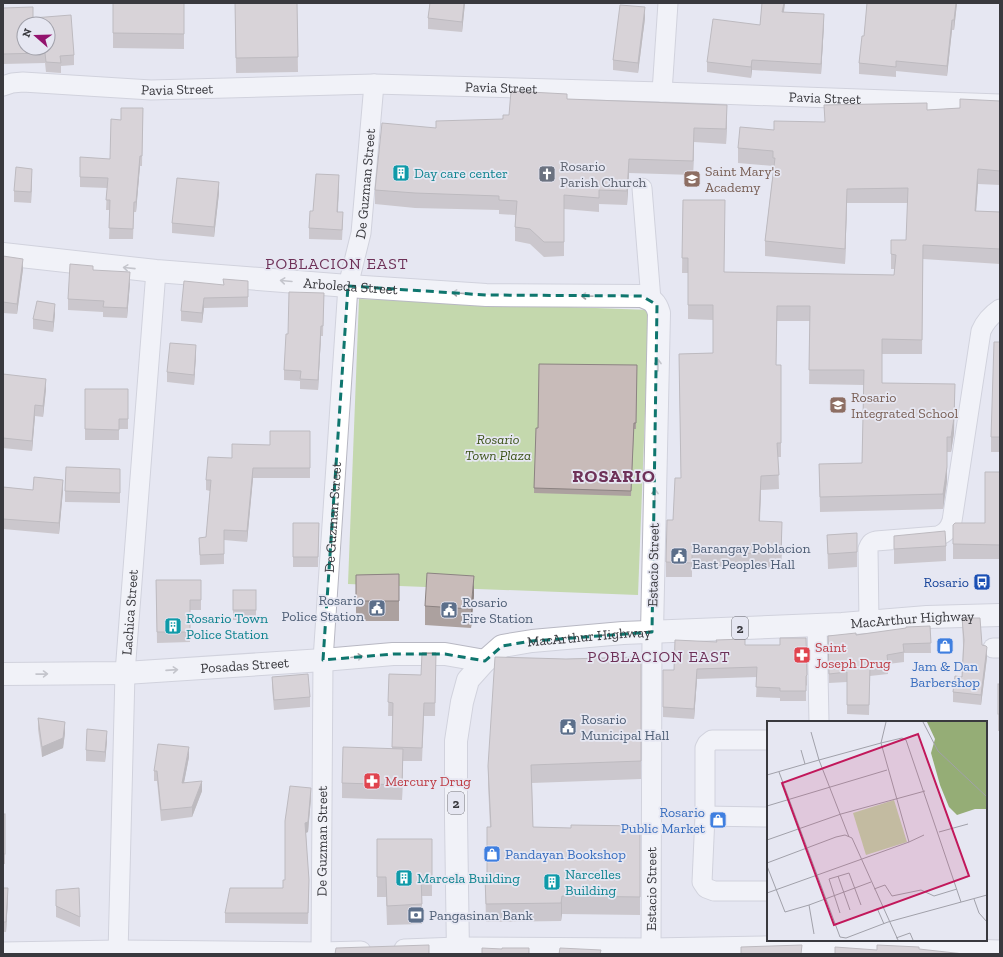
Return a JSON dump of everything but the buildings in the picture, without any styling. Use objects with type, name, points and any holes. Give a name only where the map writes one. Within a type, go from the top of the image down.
[{"type":"main road","name":"Arboleda Street","points":[[3,254],[156,271],[348,286],[486,295],[642,296],[651,300]]},
{"type":"main road","name":"Estacio Street","points":[[651,300],[657,304],[659,313],[652,632]]},
{"type":"main road","name":"MacArthur Highway","points":[[458,951],[456,741],[462,702],[468,680],[485,661],[502,646],[532,641],[623,633],[842,624],[927,617],[1000,615]]},
{"type":"main road","name":"Posadas Street","points":[[3,674],[125,673],[393,654],[445,654],[485,661]]},
{"type":"street","points":[[662,92],[668,3]]},
{"type":"street","name":"Pavia Street","points":[[3,86],[23,82],[151,90],[374,84],[662,92],[1000,104]]},
{"type":"street","name":"De Guzman Street","points":[[321,953],[323,660],[348,286],[361,233],[374,84]]},
{"type":"street","points":[[642,188],[651,300]]},
{"type":"street","name":"Lachica Street","points":[[118,952],[125,673],[156,271]]},
{"type":"street","points":[[869,622],[869,544],[876,541],[938,536],[945,533],[950,528],[981,332],[985,323],[1000,309]]},
{"type":"street","points":[[817,624],[819,721]]},
{"type":"street","name":"Estacio Street","points":[[651,951],[652,632]]},
{"type":"street","points":[[767,740],[712,740],[705,748],[705,816],[702,882],[706,888],[714,892],[767,891]]},
{"type":"street","points":[[705,816],[767,817]]},
{"type":"street","points":[[3,952],[321,953],[386,950],[651,951],[818,946],[1000,950]]},
{"type":"highlighted area","points":[[348,286],[486,295],[642,296],[657,305],[652,632],[532,641],[502,646],[485,661],[445,654],[393,654],[323,660]]},
{"type":"green space","name":"Rosario Town Plaza","points":[[359,299],[649,310],[638,595],[348,584]]},
{"type":"place","name":"Day care center","points":[[401,173]]},
{"type":"place","name":"Rosario Parish Church","points":[[547,174]]},
{"type":"place","name":"Saint Mary's Academy","points":[[692,179]]},
{"type":"place","name":"Rosario Integrated School","points":[[838,405]]},
{"type":"place","name":"Barangay Poblacion East Peoples Hall","points":[[679,556]]},
{"type":"place","name":"Rosario","points":[[982,582]]},
{"type":"place","name":"Rosario Police Station","points":[[377,608]]},
{"type":"place","name":"Rosario Fire Station","points":[[449,610]]},
{"type":"place","name":"Rosario Town Police Station","points":[[173,626]]},
{"type":"place","name":"Jam & Dan Barbershop","points":[[945,646]]},
{"type":"place","name":"Saint Joseph Drug","points":[[802,655]]},
{"type":"place","name":"Rosario Municipal Hall","points":[[568,727]]},
{"type":"place","name":"Mercury Drug","points":[[372,781]]},
{"type":"place","name":"Rosario Public Market","points":[[718,820]]},
{"type":"place","name":"Pandayan Bookshop","points":[[492,854]]},
{"type":"place","name":"Marcela Building","points":[[404,878]]},
{"type":"place","name":"Narcelles Building","points":[[552,882]]},
{"type":"place","name":"Pangasinan Bank","points":[[416,915]]},
{"type":"district","name":"POBLACION EAST","points":[[337,263]]},
{"type":"district","name":"ROSARIO","points":[[614,476]]},
{"type":"district","name":"POBLACION EAST","points":[[659,656]]}]
